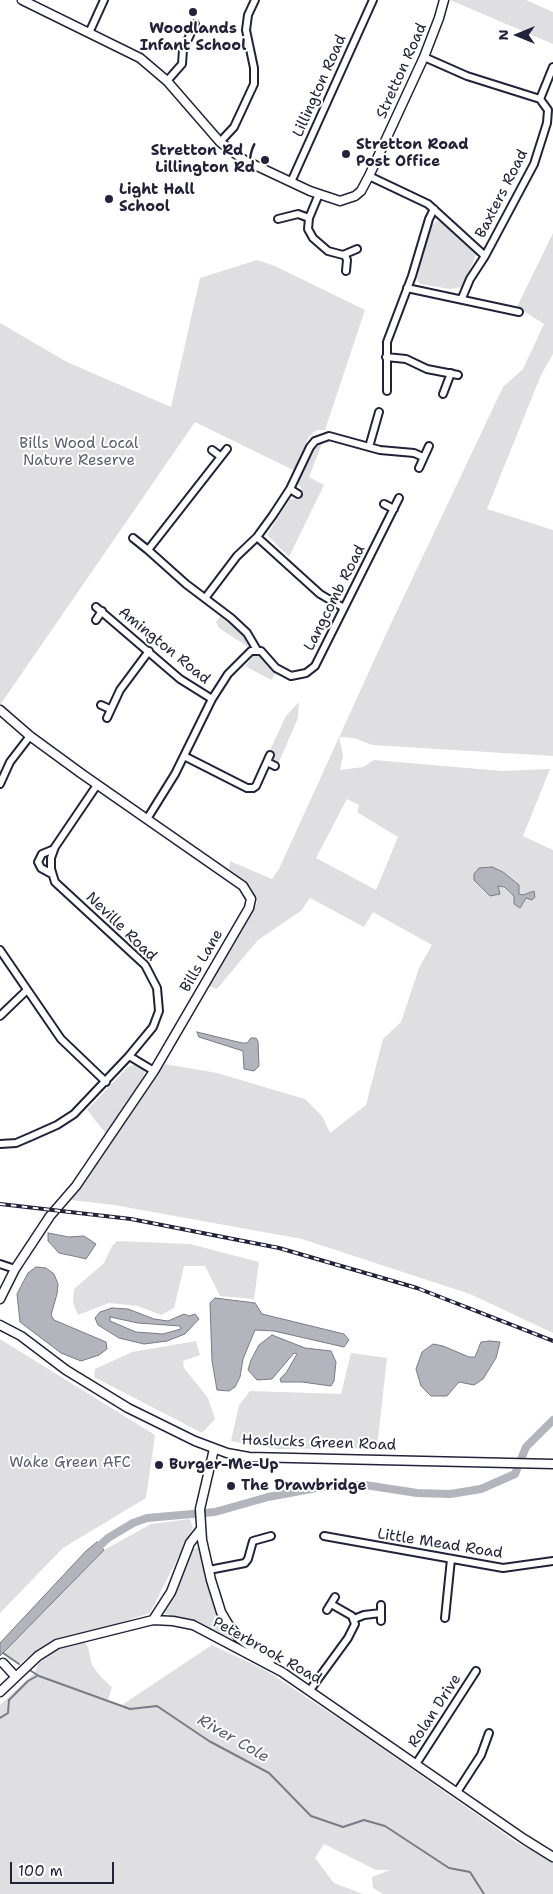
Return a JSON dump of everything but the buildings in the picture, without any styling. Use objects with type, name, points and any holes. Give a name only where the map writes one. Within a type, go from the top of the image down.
[{"type":"street","points":[[22,0],[140,58],[167,81],[220,142],[244,160],[319,194],[309,218],[308,228],[321,246],[328,251],[345,255],[356,249]]},
{"type":"street","points":[[89,33],[104,0]]},
{"type":"street","points":[[220,142],[234,127],[254,84],[254,68],[246,30],[248,15],[255,0]]},
{"type":"street","name":"Lillington Road","points":[[291,182],[373,0]]},
{"type":"street","name":"Stretton Road","points":[[319,194],[340,201],[348,199],[361,191],[370,176],[424,57],[444,0]]},
{"type":"street","points":[[167,81],[182,64],[183,50],[195,24]]},
{"type":"street","points":[[424,57],[476,79],[540,99],[553,67]]},
{"type":"street","name":"Baxters Road","points":[[370,176],[428,204],[485,256],[534,164],[547,123],[548,110],[540,99]]},
{"type":"street","points":[[387,391],[386,357],[390,334],[434,209]]},
{"type":"street","points":[[278,219],[298,214],[309,218]]},
{"type":"street","points":[[345,255],[347,260],[346,271]]},
{"type":"street","points":[[462,298],[470,279],[485,256]]},
{"type":"street","points":[[407,288],[462,298],[519,312]]},
{"type":"street","points":[[386,357],[406,359],[427,369],[458,375]]},
{"type":"street","points":[[443,394],[450,373]]},
{"type":"street","points":[[369,447],[379,412]]},
{"type":"street","points":[[206,598],[237,556],[257,537],[290,489],[310,447],[324,436],[423,457]]},
{"type":"street","points":[[419,468],[429,446]]},
{"type":"street","points":[[148,550],[227,449]]},
{"type":"street","points":[[212,450],[220,456]]},
{"type":"street","points":[[290,489],[298,494]]},
{"type":"street","name":"Langcomb Road","points":[[132,538],[247,633],[257,650],[265,654],[283,673],[291,676],[306,674],[315,666],[399,498]]},
{"type":"street","points":[[384,504],[394,509]]},
{"type":"street","points":[[257,537],[314,588],[344,608]]},
{"type":"street","name":"Amington Road","points":[[96,607],[180,679],[212,699]]},
{"type":"street","name":"Amington Road","points":[[96,620],[102,611]]},
{"type":"street","points":[[147,819],[184,756],[212,699],[228,674],[251,651],[257,650]]},
{"type":"street","points":[[107,718],[110,709],[138,663],[149,651]]},
{"type":"street","points":[[101,705],[110,709]]},
{"type":"street","name":"Bills Lane","points":[[0,710],[30,736],[97,785],[244,886],[251,898],[249,908],[154,1071],[76,1186],[50,1216],[15,1269],[0,1299]]},
{"type":"street","points":[[0,784],[10,762],[30,736]]},
{"type":"street","points":[[184,756],[247,788],[253,788],[256,786],[270,755]]},
{"type":"street","points":[[267,762],[275,766]]},
{"type":"street","name":"Neville Road","points":[[0,1144],[16,1143],[57,1125],[74,1114],[106,1082],[153,1027],[159,1010],[156,988],[152,976],[145,965],[55,882],[52,874],[50,858],[54,849],[97,785]]},
{"type":"street","name":"Neville Road","points":[[52,874],[41,868],[38,862],[42,854],[54,849]]},
{"type":"street","points":[[0,950],[61,1039],[106,1082]]},
{"type":"street","points":[[0,1016],[28,990]]},
{"type":"street","points":[[129,1056],[154,1071]]},
{"type":"street","points":[[0,1264],[15,1269]]},
{"type":"street","name":"Haslucks Green Road","points":[[0,1325],[22,1336],[66,1370],[128,1408],[214,1449],[249,1457],[553,1464]]},
{"type":"street","points":[[214,1449],[200,1514],[209,1570],[221,1612],[239,1638],[282,1672]]},
{"type":"street","points":[[153,1620],[171,1592],[190,1543],[201,1529]]},
{"type":"street","points":[[209,1570],[245,1562],[248,1559],[253,1541],[271,1536]]},
{"type":"street","name":"Little Mead Road","points":[[324,1536],[504,1568],[553,1561]]},
{"type":"street","points":[[445,1618],[451,1559]]},
{"type":"street","points":[[335,1598],[329,1607],[354,1619],[364,1615],[381,1617],[381,1605]]},
{"type":"street","points":[[310,1690],[353,1630],[354,1619]]},
{"type":"street","name":"Peterbrook Road","points":[[0,1692],[38,1656],[57,1644],[153,1620],[193,1625],[282,1672],[310,1690],[553,1857]]},
{"type":"street","points":[[3,1662],[15,1676]]},
{"type":"street","name":"Rolan Drive","points":[[416,1764],[476,1671]]},
{"type":"street","points":[[457,1792],[481,1755],[489,1733]]},
{"type":"green space","points":[[450,0],[526,0],[553,12],[553,44]]},
{"type":"green space","points":[[437,221],[443,222],[476,255],[462,287],[450,289],[420,284],[417,280],[431,226]]},
{"type":"green space","points":[[553,233],[553,354],[541,375],[487,509],[553,530],[553,756],[372,745],[354,738],[339,737],[503,387],[523,369],[544,324],[517,307]]},
{"type":"green space","name":"Bills Wood Local Nature Reserve","points":[[257,260],[275,266],[365,310],[325,430],[317,430],[309,436],[295,471],[195,422],[0,705],[0,323],[67,362],[171,407],[200,278]]},
{"type":"green space","points":[[323,441],[309,477],[324,485],[289,557],[267,535],[290,499],[299,499],[302,489],[298,484],[299,478],[312,451]]},
{"type":"green space","points":[[221,615],[245,636],[248,647],[219,628],[216,622]]},
{"type":"green space","points":[[254,655],[262,657],[276,673],[271,680],[245,666]]},
{"type":"green space","points":[[299,702],[298,718],[278,764],[273,759],[274,755],[269,752],[286,716]]},
{"type":"green space","points":[[339,737],[343,755],[340,770],[363,767],[374,760],[502,771],[550,769],[523,836],[553,850],[553,1333],[470,1294],[302,1239],[114,1205],[71,1200],[165,1064],[217,1073],[305,1099],[322,1116],[330,1133],[366,1105],[383,1039],[401,1022],[419,968],[432,945],[373,912],[364,927],[310,898],[301,911],[258,940],[217,989],[209,986],[257,903],[251,887],[229,869],[230,861],[272,879],[279,869]],"holes":[[[347,799],[359,805],[357,812],[398,837],[376,890],[316,858]],[[492,867],[503,872],[519,885],[519,894],[523,895],[534,891],[523,903],[514,904],[514,896],[499,885],[498,890],[490,896],[480,887],[479,868]]]},
{"type":"green space","points":[[134,1065],[144,1070],[145,1075],[107,1135],[87,1110],[128,1067]]},
{"type":"green space","points":[[117,1241],[190,1244],[259,1262],[254,1299],[220,1296],[205,1266],[184,1266],[174,1308],[161,1315],[138,1306],[109,1303],[78,1315],[73,1303],[74,1289],[104,1263],[112,1246]]},
{"type":"green space","name":"Wake Green AFC","points":[[0,1339],[155,1435],[146,1498],[63,1548],[0,1613]]},
{"type":"green space","points":[[196,1341],[200,1355],[183,1361],[184,1368],[208,1398],[215,1419],[202,1433],[94,1377],[95,1369],[132,1352]]},
{"type":"green space","points":[[351,1353],[387,1358],[377,1448],[278,1449],[231,1441],[239,1405],[250,1391],[341,1394]]},
{"type":"green space","points":[[190,1519],[193,1528],[150,1613],[91,1632],[51,1641],[19,1664],[3,1654],[5,1648],[104,1550],[151,1524]]},
{"type":"green space","points":[[199,1547],[209,1589],[221,1620],[229,1630],[232,1638],[164,1613],[193,1549]]},
{"type":"green space","points":[[84,1642],[88,1647],[92,1665],[112,1687],[108,1700],[122,1705],[212,1645],[265,1670],[350,1726],[519,1844],[553,1861],[553,1894],[383,1894],[373,1888],[372,1877],[390,1870],[376,1870],[324,1844],[315,1858],[334,1883],[363,1894],[0,1894],[0,1705],[35,1672],[39,1662],[63,1646]]},
{"type":"shaded area","points":[[492,867],[503,872],[519,885],[519,894],[523,895],[534,891],[535,897],[532,900],[526,898],[520,908],[514,904],[514,896],[504,887],[498,886],[500,894],[490,896],[474,880],[474,874],[479,868]]},
{"type":"shaded area","points":[[197,1032],[242,1043],[247,1043],[251,1038],[256,1038],[258,1041],[259,1066],[254,1071],[244,1069],[243,1051],[199,1037]]},
{"type":"shaded area","points":[[48,1233],[69,1237],[84,1236],[96,1244],[86,1259],[59,1253],[48,1241]]},
{"type":"shaded area","points":[[36,1267],[46,1268],[54,1274],[58,1284],[51,1315],[54,1320],[106,1342],[107,1349],[99,1355],[81,1361],[61,1353],[20,1322],[17,1294],[28,1273]]},
{"type":"shaded area","points":[[215,1298],[255,1303],[262,1314],[344,1334],[349,1340],[344,1347],[274,1331],[255,1330],[243,1359],[240,1377],[235,1387],[229,1391],[217,1390],[212,1361],[210,1303]]},
{"type":"shaded area","points":[[112,1308],[128,1309],[154,1319],[168,1321],[184,1314],[189,1316],[195,1314],[199,1319],[185,1334],[167,1341],[144,1344],[119,1338],[98,1325],[95,1318],[100,1312]],"holes":[[[110,1317],[138,1323],[180,1326],[181,1329],[163,1334],[136,1332],[110,1321]]]},
{"type":"shaded area","points":[[272,1335],[305,1348],[331,1351],[336,1362],[334,1381],[331,1386],[302,1382],[281,1382],[280,1379],[286,1373],[297,1354],[294,1353],[272,1379],[257,1380],[248,1370],[251,1360],[259,1345]]},
{"type":"shaded area","points":[[481,1342],[500,1342],[496,1358],[483,1379],[474,1385],[459,1382],[447,1396],[431,1396],[421,1386],[416,1369],[422,1352],[433,1344],[443,1346],[469,1357],[475,1357]]},
{"type":"shaded area","points":[[97,1542],[104,1550],[0,1656],[0,1643],[86,1551]]},
{"type":"waterway","points":[[93,1552],[108,1538],[133,1523],[147,1518],[215,1512],[268,1497],[327,1486],[365,1485],[417,1493],[450,1494],[481,1489],[515,1474],[526,1447],[553,1420]]},
{"type":"waterway","name":"River Cole","points":[[3,1653],[19,1664]]},
{"type":"waterway","name":"River Cole","points":[[28,1669],[39,1676],[130,1709],[157,1706],[209,1741],[269,1773],[311,1816],[343,1827],[364,1820],[385,1826],[449,1868],[470,1872],[484,1894]]},
{"type":"waterway","points":[[0,1718],[8,1713],[9,1700],[28,1681],[37,1676]]},
{"type":"railway","points":[[0,1204],[131,1219],[279,1248],[417,1288],[553,1341]]},
{"type":"place","name":"Woodlands Infant School","points":[[193,12]]},
{"type":"place","name":"Stretton Road Post Office","points":[[346,154]]},
{"type":"place","name":"Stretton Rd / Lillington Rd","points":[[265,160]]},
{"type":"place","name":"Light Hall School","points":[[109,199]]},
{"type":"place","name":"Burger-Me-Up","points":[[159,1465]]},
{"type":"place","name":"The Drawbridge","points":[[231,1486]]}]
